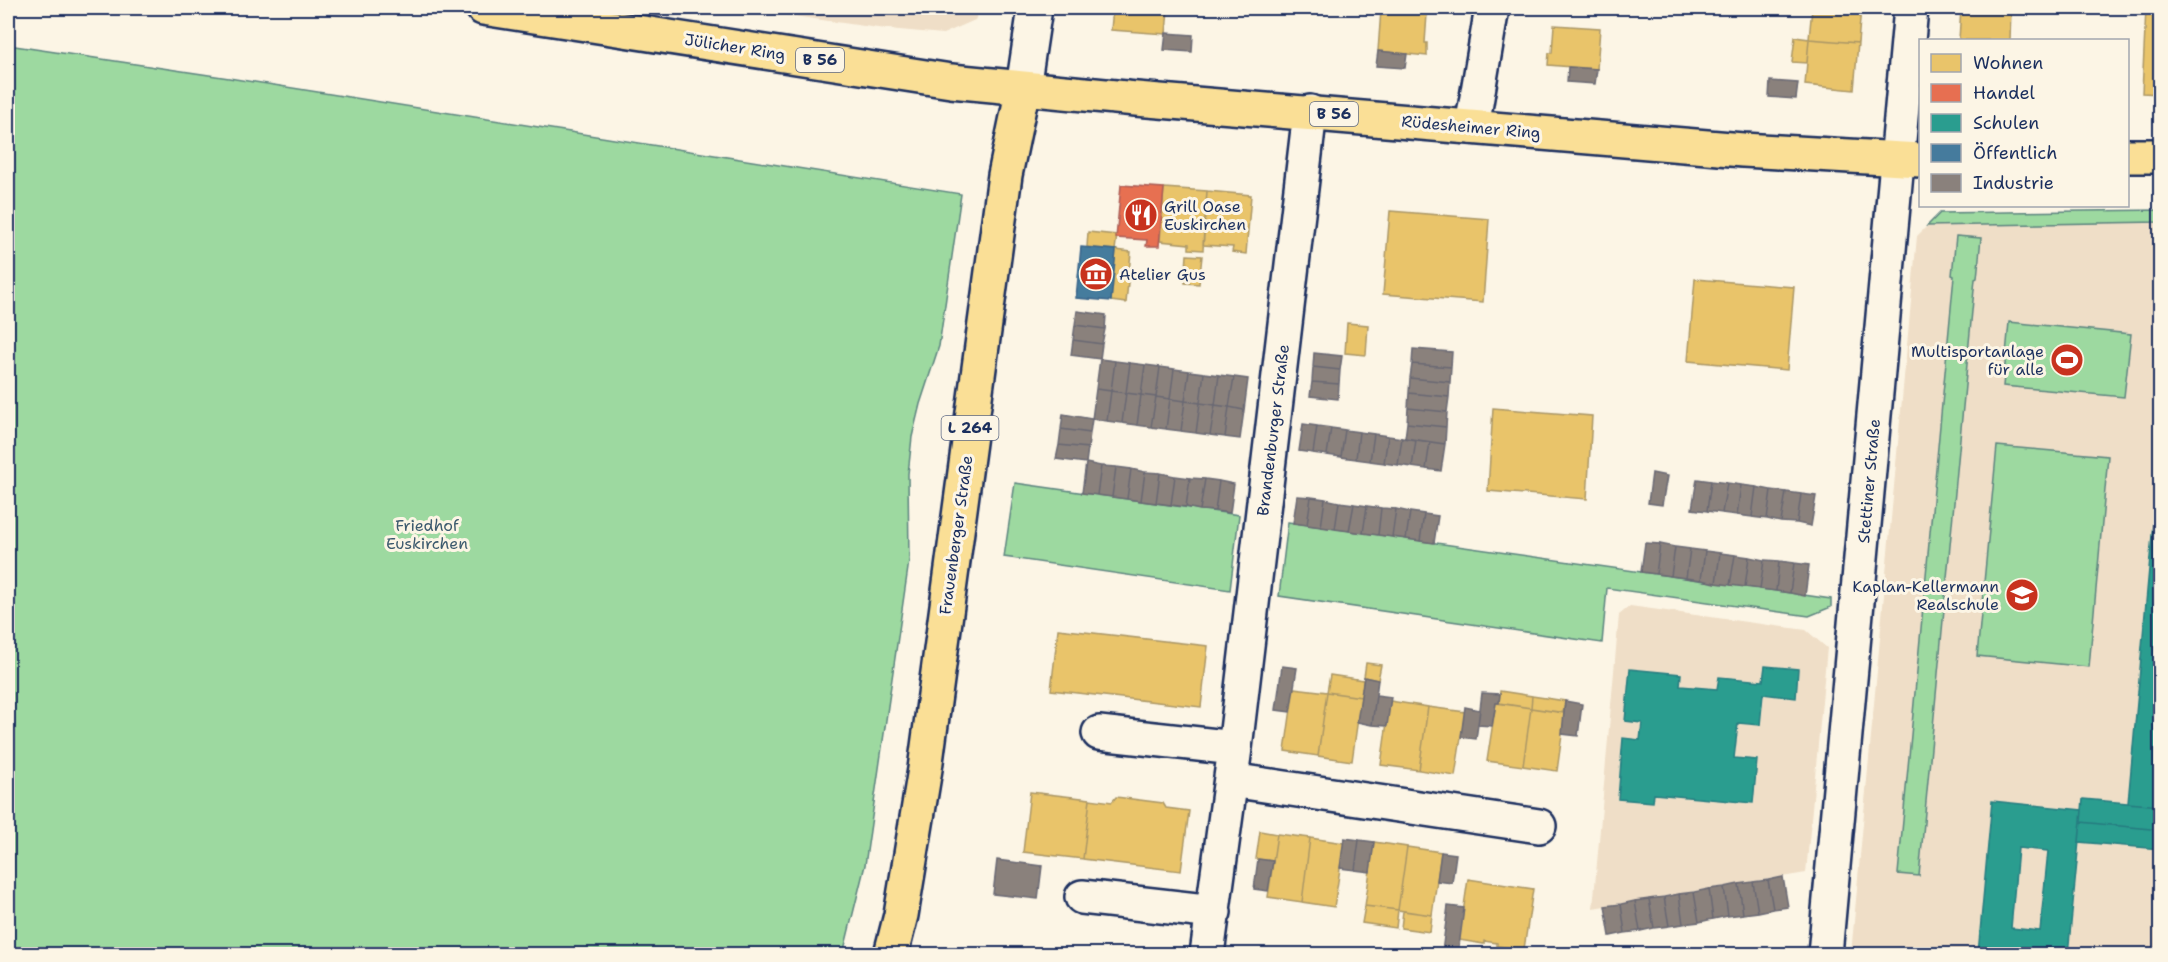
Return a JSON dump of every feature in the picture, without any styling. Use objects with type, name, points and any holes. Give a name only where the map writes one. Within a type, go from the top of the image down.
[{"type":"main road","name":"Jülicher Ring","points":[[483,8],[951,81],[1023,88]]},
{"type":"main road","name":"Rüdesheimer Ring","points":[[1023,88],[1743,150],[1908,159]]},
{"type":"main road","name":"Frauenberger Straße","points":[[891,954],[901,915],[925,769],[1002,195],[1023,88]]},
{"type":"main road","points":[[2129,156],[2160,156]]},
{"type":"street","name":"Frauenberger Straße","points":[[1023,88],[1035,8]]},
{"type":"street","points":[[1472,127],[1492,8]]},
{"type":"street","name":"Stettiner Straße","points":[[1825,954],[1887,285],[1908,159],[1911,8]]},
{"type":"street","name":"Brandenburger Straße","points":[[1208,954],[1235,748],[1310,112]]},
{"type":"street","points":[[1099,733],[1235,748]]},
{"type":"street","points":[[1231,780],[1539,826]]},
{"type":"street","points":[[1082,897],[1214,912]]},
{"type":"shaded area","points":[[737,8],[981,8],[975,20],[943,34],[878,28]]},
{"type":"shaded area","name":"Kaplan-Kellermann Realschule","points":[[2160,222],[2160,954],[1851,954],[1917,236],[1927,226]]},
{"type":"shaded area","points":[[1630,606],[1806,630],[1827,648],[1806,873],[1593,908],[1619,615]]},
{"type":"green space","name":"Friedhof Euskirchen","points":[[8,45],[961,194],[939,346],[912,437],[908,474],[909,561],[865,865],[843,954],[8,954]]},
{"type":"green space","points":[[2160,210],[2160,222],[1927,226],[1940,213]]},
{"type":"green space","points":[[1956,236],[1981,238],[1977,278],[1975,279],[1919,876],[1898,874]]},
{"type":"green space","name":"Multisportanlage für alle","points":[[2009,322],[2131,334],[2124,397],[2003,386]]},
{"type":"green space","points":[[1997,446],[2108,456],[2089,667],[1977,656]]},
{"type":"green space","points":[[1015,483],[1239,515],[1230,590],[1004,557]]},
{"type":"green space","points":[[1288,522],[1831,599],[1831,607],[1809,616],[1607,588],[1602,643],[1279,596]]},
{"type":"building: Wohnen","points":[[1113,8],[1168,8],[1166,34],[1111,30]]},
{"type":"building: Wohnen","points":[[1812,8],[1861,8],[1858,43],[1809,39]]},
{"type":"building: Wohnen","points":[[1961,8],[2011,8],[2010,39],[1959,39]]},
{"type":"building: Wohnen","points":[[2146,8],[2160,8],[2160,94],[2142,93]]},
{"type":"building: Wohnen","points":[[1381,10],[1427,14],[1425,43],[1427,43],[1427,56],[1378,51]]},
{"type":"building: Wohnen","points":[[1554,25],[1600,28],[1597,69],[1548,65],[1549,53],[1552,53]]},
{"type":"building: Wohnen","points":[[1795,37],[1809,39],[1807,63],[1792,62]]},
{"type":"building: Wohnen","points":[[1809,39],[1858,43],[1854,90],[1805,85]]},
{"type":"building: Wohnen","points":[[1164,188],[1207,191],[1203,250],[1189,249],[1189,244],[1160,241]]},
{"type":"building: Wohnen","points":[[1207,191],[1251,195],[1246,254],[1232,252],[1233,247],[1203,245]]},
{"type":"building: Wohnen","points":[[1390,211],[1489,219],[1483,302],[1383,294]]},
{"type":"building: Wohnen","points":[[1088,232],[1117,235],[1115,250],[1087,247]]},
{"type":"building: Wohnen","points":[[1116,250],[1131,252],[1126,303],[1111,301]]},
{"type":"building: Wohnen","points":[[1187,255],[1202,256],[1199,284],[1185,283]]},
{"type":"building: Wohnen","points":[[1695,279],[1794,287],[1787,370],[1688,361]]},
{"type":"building: Wohnen","points":[[1347,323],[1368,325],[1366,355],[1345,353]]},
{"type":"building: Wohnen","points":[[1493,408],[1592,416],[1587,499],[1488,491]]},
{"type":"building: Wohnen","points":[[1058,629],[1208,646],[1201,707],[1051,690]]},
{"type":"building: Wohnen","points":[[1366,663],[1381,665],[1378,680],[1364,677]]},
{"type":"building: Wohnen","points":[[1330,675],[1363,680],[1361,697],[1327,692]]},
{"type":"building: Wohnen","points":[[1294,688],[1327,692],[1318,756],[1285,751]]},
{"type":"building: Wohnen","points":[[1500,691],[1532,696],[1531,708],[1499,703]]},
{"type":"building: Wohnen","points":[[1327,692],[1361,697],[1352,761],[1318,756]]},
{"type":"building: Wohnen","points":[[1532,696],[1565,701],[1563,713],[1531,708]]},
{"type":"building: Wohnen","points":[[1390,701],[1428,707],[1419,770],[1381,765]]},
{"type":"building: Wohnen","points":[[1496,703],[1531,708],[1523,766],[1487,761]]},
{"type":"building: Wohnen","points":[[1428,707],[1465,712],[1455,776],[1419,770]]},
{"type":"building: Wohnen","points":[[1531,708],[1565,713],[1557,771],[1523,766]]},
{"type":"building: Wohnen","points":[[1030,792],[1090,799],[1083,859],[1023,852]]},
{"type":"building: Wohnen","points":[[1116,797],[1163,803],[1166,808],[1189,811],[1181,871],[1083,859],[1090,799],[1112,802]]},
{"type":"building: Wohnen","points":[[1260,831],[1277,834],[1273,861],[1256,859]]},
{"type":"building: Wohnen","points":[[1277,834],[1310,838],[1302,902],[1268,897]]},
{"type":"building: Wohnen","points":[[1310,838],[1344,843],[1334,907],[1302,902]]},
{"type":"building: Wohnen","points":[[1374,842],[1407,847],[1398,910],[1365,906]]},
{"type":"building: Wohnen","points":[[1407,847],[1441,852],[1432,915],[1398,910]]},
{"type":"building: Wohnen","points":[[1468,879],[1533,889],[1524,949],[1497,946],[1497,943],[1484,941],[1484,944],[1459,940]]},
{"type":"building: Wohnen","points":[[1365,906],[1398,910],[1396,928],[1362,923]]},
{"type":"building: Wohnen","points":[[1403,911],[1432,915],[1430,932],[1401,928]]},
{"type":"building: Handel","points":[[1121,185],[1164,188],[1159,246],[1146,246],[1147,240],[1116,238]]},
{"type":"building: Schulen","points":[[2155,502],[2160,503],[2160,806],[2128,803]]},
{"type":"building: Schulen","points":[[1765,666],[1798,669],[1796,698],[1763,694],[1760,725],[1738,723],[1734,758],[1757,760],[1753,803],[1654,794],[1653,802],[1618,799],[1623,738],[1640,740],[1642,723],[1625,721],[1630,669],[1681,674],[1680,686],[1717,689],[1719,677],[1763,681]]},
{"type":"building: Schulen","points":[[2083,799],[2160,806],[2160,830],[2081,822]]},
{"type":"building: Schulen","points":[[1992,801],[2082,810],[2068,954],[1978,954]],"holes":[[[2018,848],[2048,851],[2040,931],[2011,928]]]},
{"type":"building: Schulen","points":[[2081,822],[2160,830],[2160,849],[2079,842]]},
{"type":"building: Öffentlich","name":"Atelier Gus","points":[[1081,247],[1116,250],[1111,301],[1076,298]]},
{"type":"building: Industrie","points":[[1387,8],[1426,8],[1425,14],[1387,11]]},
{"type":"building: Industrie","points":[[1166,33],[1193,35],[1192,52],[1164,50]]},
{"type":"building: Industrie","points":[[1378,51],[1407,54],[1405,68],[1376,66]]},
{"type":"building: Industrie","points":[[1568,67],[1597,69],[1595,84],[1567,82]]},
{"type":"building: Industrie","points":[[1770,81],[1798,83],[1796,99],[1769,97]]},
{"type":"building: Industrie","points":[[1077,311],[1106,315],[1105,329],[1075,325]]},
{"type":"building: Industrie","points":[[1075,325],[1105,329],[1102,344],[1073,340]]},
{"type":"building: Industrie","points":[[1073,340],[1102,344],[1100,359],[1071,355]]},
{"type":"building: Industrie","points":[[1413,349],[1452,352],[1451,367],[1412,364]]},
{"type":"building: Industrie","points":[[1314,353],[1342,356],[1340,370],[1313,367]]},
{"type":"building: Industrie","points":[[1100,359],[1115,361],[1111,391],[1096,389]]},
{"type":"building: Industrie","points":[[1115,361],[1130,363],[1126,393],[1111,391]]},
{"type":"building: Industrie","points":[[1130,363],[1145,365],[1141,395],[1126,393]]},
{"type":"building: Industrie","points":[[1412,364],[1451,367],[1450,382],[1410,378]]},
{"type":"building: Industrie","points":[[1145,365],[1160,367],[1156,397],[1141,395]]},
{"type":"building: Industrie","points":[[1160,367],[1174,369],[1170,399],[1156,397]]},
{"type":"building: Industrie","points":[[1313,367],[1340,370],[1339,384],[1312,382]]},
{"type":"building: Industrie","points":[[1174,369],[1189,371],[1185,401],[1170,399]]},
{"type":"building: Industrie","points":[[1189,371],[1204,373],[1200,403],[1185,401]]},
{"type":"building: Industrie","points":[[1204,373],[1219,375],[1215,405],[1200,403]]},
{"type":"building: Industrie","points":[[1219,375],[1234,377],[1229,407],[1215,405]]},
{"type":"building: Industrie","points":[[1234,377],[1248,379],[1244,410],[1229,407]]},
{"type":"building: Industrie","points":[[1410,378],[1450,382],[1449,397],[1409,393]]},
{"type":"building: Industrie","points":[[1312,382],[1339,384],[1338,399],[1310,396]]},
{"type":"building: Industrie","points":[[1096,389],[1111,391],[1107,421],[1092,419]]},
{"type":"building: Industrie","points":[[1111,391],[1126,393],[1122,423],[1107,421]]},
{"type":"building: Industrie","points":[[1126,393],[1141,395],[1137,425],[1122,423]]},
{"type":"building: Industrie","points":[[1409,393],[1449,397],[1447,412],[1408,408]]},
{"type":"building: Industrie","points":[[1141,395],[1156,397],[1151,427],[1137,425]]},
{"type":"building: Industrie","points":[[1156,397],[1170,399],[1166,429],[1151,427]]},
{"type":"building: Industrie","points":[[1170,399],[1185,401],[1181,431],[1166,429]]},
{"type":"building: Industrie","points":[[1185,401],[1200,403],[1196,433],[1181,431]]},
{"type":"building: Industrie","points":[[1200,403],[1215,405],[1210,435],[1196,433]]},
{"type":"building: Industrie","points":[[1215,405],[1229,407],[1225,437],[1210,435]]},
{"type":"building: Industrie","points":[[1229,407],[1244,410],[1240,439],[1225,437]]},
{"type":"building: Industrie","points":[[1408,408],[1447,412],[1446,427],[1407,423]]},
{"type":"building: Industrie","points":[[1063,414],[1092,419],[1090,433],[1061,429]]},
{"type":"building: Industrie","points":[[1407,423],[1446,427],[1445,444],[1405,438]]},
{"type":"building: Industrie","points":[[1303,424],[1317,426],[1313,453],[1299,451]]},
{"type":"building: Industrie","points":[[1317,426],[1331,428],[1327,455],[1313,453]]},
{"type":"building: Industrie","points":[[1331,428],[1345,430],[1341,457],[1327,455]]},
{"type":"building: Industrie","points":[[1061,429],[1090,433],[1088,448],[1059,445]]},
{"type":"building: Industrie","points":[[1345,430],[1359,432],[1356,459],[1341,457]]},
{"type":"building: Industrie","points":[[1359,432],[1374,434],[1370,461],[1356,459]]},
{"type":"building: Industrie","points":[[1374,434],[1388,436],[1384,463],[1370,461]]},
{"type":"building: Industrie","points":[[1388,436],[1402,438],[1398,465],[1384,463]]},
{"type":"building: Industrie","points":[[1402,438],[1416,440],[1412,467],[1398,465]]},
{"type":"building: Industrie","points":[[1416,440],[1430,442],[1426,469],[1412,467]]},
{"type":"building: Industrie","points":[[1430,442],[1445,444],[1441,471],[1426,469]]},
{"type":"building: Industrie","points":[[1059,445],[1088,448],[1086,463],[1056,459]]},
{"type":"building: Industrie","points":[[1086,463],[1101,466],[1097,495],[1082,493]]},
{"type":"building: Industrie","points":[[1101,466],[1116,467],[1112,497],[1097,495]]},
{"type":"building: Industrie","points":[[1116,467],[1131,469],[1127,499],[1112,497]]},
{"type":"building: Industrie","points":[[1131,469],[1145,472],[1141,501],[1127,499]]},
{"type":"building: Industrie","points":[[1145,472],[1160,473],[1156,503],[1141,501]]},
{"type":"building: Industrie","points":[[1160,473],[1175,476],[1171,505],[1156,503]]},
{"type":"building: Industrie","points":[[1652,473],[1667,476],[1662,505],[1648,503]]},
{"type":"building: Industrie","points":[[1175,476],[1190,478],[1186,507],[1171,505]]},
{"type":"building: Industrie","points":[[1190,478],[1205,479],[1200,510],[1186,507]]},
{"type":"building: Industrie","points":[[1205,479],[1219,481],[1215,511],[1200,510]]},
{"type":"building: Industrie","points":[[1697,479],[1711,481],[1707,511],[1692,509]]},
{"type":"building: Industrie","points":[[1219,481],[1234,484],[1230,513],[1215,511]]},
{"type":"building: Industrie","points":[[1711,481],[1727,483],[1722,513],[1707,511]]},
{"type":"building: Industrie","points":[[1727,483],[1741,485],[1737,515],[1722,513]]},
{"type":"building: Industrie","points":[[1741,485],[1756,487],[1752,517],[1737,515]]},
{"type":"building: Industrie","points":[[1756,487],[1771,490],[1767,519],[1752,517]]},
{"type":"building: Industrie","points":[[1771,490],[1786,492],[1781,522],[1767,519]]},
{"type":"building: Industrie","points":[[1786,492],[1801,494],[1797,523],[1781,522]]},
{"type":"building: Industrie","points":[[1801,494],[1816,496],[1811,526],[1797,523]]},
{"type":"building: Industrie","points":[[1297,496],[1311,497],[1307,525],[1293,523]]},
{"type":"building: Industrie","points":[[1311,497],[1325,499],[1321,527],[1307,525]]},
{"type":"building: Industrie","points":[[1325,499],[1339,502],[1335,529],[1321,527]]},
{"type":"building: Industrie","points":[[1339,502],[1354,504],[1349,531],[1335,529]]},
{"type":"building: Industrie","points":[[1354,504],[1367,506],[1363,533],[1349,531]]},
{"type":"building: Industrie","points":[[1367,506],[1381,508],[1378,535],[1363,533]]},
{"type":"building: Industrie","points":[[1381,508],[1396,509],[1392,537],[1378,535]]},
{"type":"building: Industrie","points":[[1396,509],[1410,512],[1406,539],[1392,537]]},
{"type":"building: Industrie","points":[[1410,512],[1424,514],[1420,541],[1406,539]]},
{"type":"building: Industrie","points":[[1424,514],[1438,516],[1434,543],[1420,541]]},
{"type":"building: Industrie","points":[[1645,543],[1660,544],[1656,574],[1641,572]]},
{"type":"building: Industrie","points":[[1660,544],[1675,547],[1671,576],[1656,574]]},
{"type":"building: Industrie","points":[[1675,547],[1690,549],[1686,578],[1671,576]]},
{"type":"building: Industrie","points":[[1690,549],[1705,551],[1701,580],[1686,578]]},
{"type":"building: Industrie","points":[[1705,551],[1720,553],[1716,583],[1701,580]]},
{"type":"building: Industrie","points":[[1720,553],[1735,555],[1730,585],[1716,583]]},
{"type":"building: Industrie","points":[[1735,555],[1749,557],[1745,587],[1730,585]]},
{"type":"building: Industrie","points":[[1749,557],[1764,560],[1760,589],[1745,587]]},
{"type":"building: Industrie","points":[[1764,560],[1779,561],[1776,591],[1760,589]]},
{"type":"building: Industrie","points":[[1779,561],[1794,563],[1790,593],[1776,591]]},
{"type":"building: Industrie","points":[[1794,563],[1809,565],[1805,596],[1790,593]]},
{"type":"building: Industrie","points":[[1282,666],[1297,668],[1290,712],[1276,710]]},
{"type":"building: Industrie","points":[[1364,677],[1378,680],[1372,725],[1357,722]]},
{"type":"building: Industrie","points":[[1482,693],[1500,694],[1492,726],[1478,725]]},
{"type":"building: Industrie","points":[[1376,695],[1391,697],[1387,726],[1372,725]]},
{"type":"building: Industrie","points":[[1565,701],[1582,704],[1578,736],[1562,734]]},
{"type":"building: Industrie","points":[[1465,707],[1480,710],[1476,739],[1461,737]]},
{"type":"building: Industrie","points":[[1344,838],[1359,840],[1355,870],[1340,868]]},
{"type":"building: Industrie","points":[[1359,840],[1374,842],[1370,872],[1355,870]]},
{"type":"building: Industrie","points":[[1441,852],[1456,854],[1452,883],[1437,881]]},
{"type":"building: Industrie","points":[[1258,859],[1273,861],[1268,891],[1254,889]]},
{"type":"building: Industrie","points":[[997,860],[1042,866],[1038,899],[993,894]]},
{"type":"building: Industrie","points":[[1783,877],[1788,907],[1773,909],[1768,880]]},
{"type":"building: Industrie","points":[[1768,880],[1773,909],[1758,912],[1753,882]]},
{"type":"building: Industrie","points":[[1753,882],[1758,912],[1743,914],[1739,884]]},
{"type":"building: Industrie","points":[[1739,884],[1743,914],[1728,916],[1724,887]]},
{"type":"building: Industrie","points":[[1724,887],[1728,916],[1713,919],[1709,889]]},
{"type":"building: Industrie","points":[[1709,889],[1713,919],[1699,922],[1694,892]]},
{"type":"building: Industrie","points":[[1694,892],[1699,922],[1683,924],[1679,894]]},
{"type":"building: Industrie","points":[[1679,894],[1683,924],[1669,926],[1664,897]]},
{"type":"building: Industrie","points":[[1664,897],[1669,926],[1654,928],[1649,899]]},
{"type":"building: Industrie","points":[[1649,899],[1654,928],[1640,931],[1635,901]]},
{"type":"building: Industrie","points":[[1635,901],[1640,931],[1625,933],[1621,904]]},
{"type":"building: Industrie","points":[[1621,904],[1625,933],[1610,936],[1605,906]]},
{"type":"building: Industrie","points":[[1448,906],[1464,908],[1458,954],[1442,952]]},
{"type":"place","name":"Grill Oase Euskirchen","points":[[1141,215]]},
{"type":"place","name":"Atelier Gus","points":[[1096,274]]},
{"type":"place","name":"Multisportanlage für alle","points":[[2067,360]]},
{"type":"place","name":"Kaplan-Kellermann Realschule","points":[[2022,595]]}]
